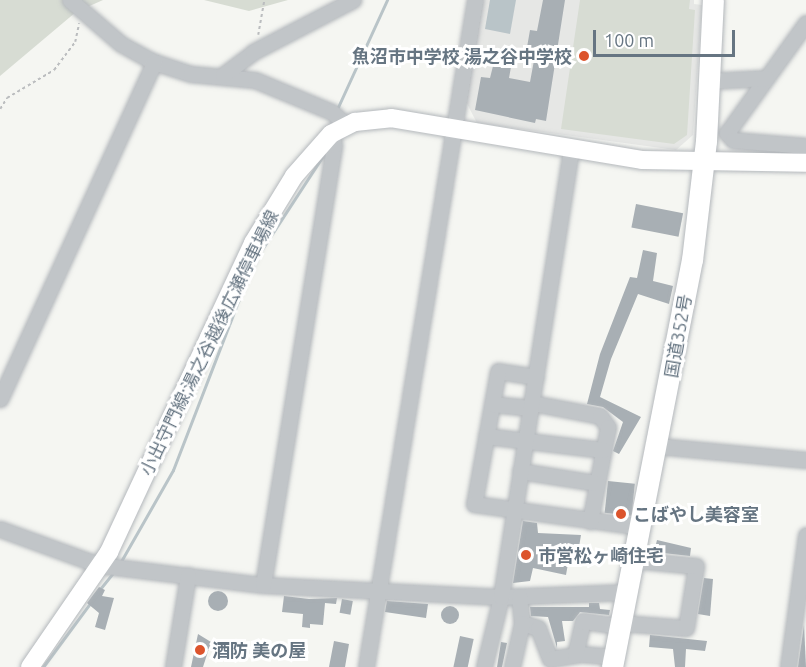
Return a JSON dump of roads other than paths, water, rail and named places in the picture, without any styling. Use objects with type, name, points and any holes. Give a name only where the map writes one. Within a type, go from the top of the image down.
[{"type":"highway","name":"国道352号","points":[[613,662],[658,446],[692,260],[704,162],[713,0]]},
{"type":"main road","points":[[339,130],[378,118],[452,127],[653,161],[806,163]]},
{"type":"main road","name":"小出守門線;湯之谷越後広瀬停車場線","points":[[30,667],[99,565],[253,243],[294,176],[339,130]]},
{"type":"street","points":[[224,75],[253,52],[353,0]]},
{"type":"street","points":[[366,667],[380,591],[452,127],[475,0]]},
{"type":"street","points":[[76,5],[121,44],[154,62],[191,74],[224,75],[255,80],[332,112],[339,130],[334,145],[263,585]]},
{"type":"street","points":[[806,23],[728,129],[730,137],[806,146]]},
{"type":"street","points":[[0,399],[154,62]]},
{"type":"street","points":[[709,81],[766,78]]},
{"type":"street","points":[[484,667],[501,597],[572,148]]},
{"type":"street","points":[[536,377],[498,372],[474,504],[513,512],[641,527]]},
{"type":"street","points":[[492,404],[531,405],[600,416],[608,427],[590,521]]},
{"type":"street","points":[[486,436],[603,450]]},
{"type":"street","points":[[658,446],[806,460]]},
{"type":"street","points":[[520,471],[597,483]]},
{"type":"street","points":[[0,528],[99,565],[263,585],[501,597],[627,592]]},
{"type":"street","points":[[788,667],[806,535]]},
{"type":"street","points":[[575,655],[583,621],[686,628],[696,566],[634,560]]},
{"type":"street","points":[[173,667],[188,575]]},
{"type":"street","points":[[512,667],[522,623],[519,596]]},
{"type":"street","points":[[522,623],[537,628],[550,659],[575,655],[613,662]]},
{"type":"waterway","points":[[338,107],[387,0]]},
{"type":"waterway","points":[[120,563],[173,470],[253,263],[322,157]]},
{"type":"waterway","points":[[100,589],[113,573]]},
{"type":"waterway","points":[[43,667],[91,602]]},
{"type":"place","name":"魚沼市中学校 湯之谷中学校","points":[[584,56]]},
{"type":"place","name":"こばやし美容室","points":[[621,514]]},
{"type":"place","name":"市営松ヶ崎住宅","points":[[526,555]]},
{"type":"place","name":"酒防 美の屋","points":[[200,650]]}]
